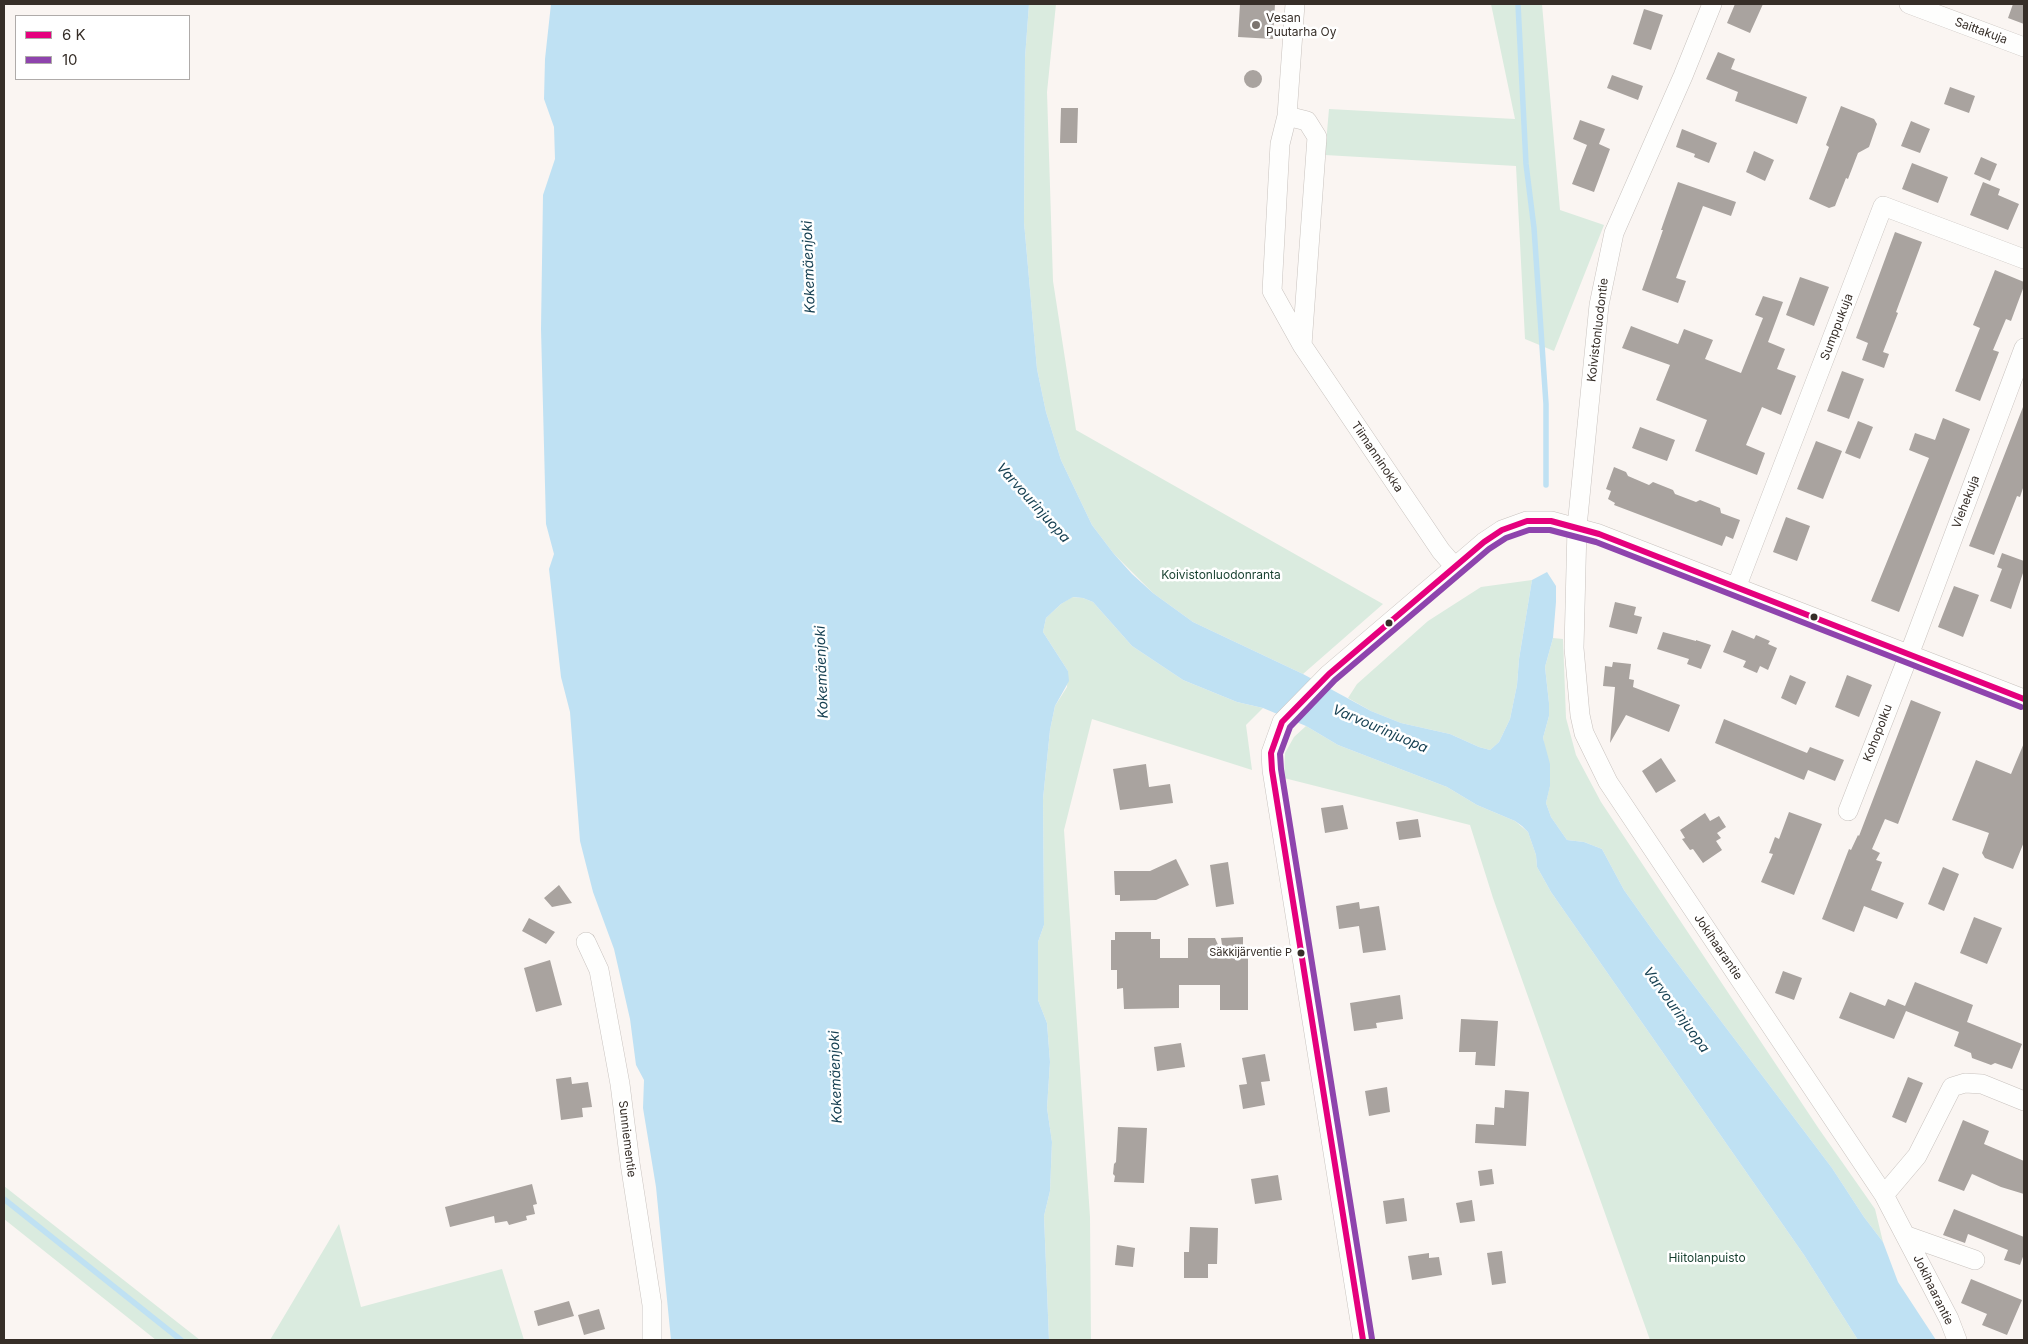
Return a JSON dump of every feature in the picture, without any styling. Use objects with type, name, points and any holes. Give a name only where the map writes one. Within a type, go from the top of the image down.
[{"type":"street","name":"Tiimanninokka","points":[[1295,4],[1287,116],[1280,144],[1272,291],[1302,345],[1440,551],[1455,567]]},
{"type":"street","name":"Koivistonluodontie","points":[[1577,526],[1599,304],[1614,233],[1683,76],[1712,4]]},
{"type":"street","name":"Saittakuja","points":[[1909,4],[2024,47]]},
{"type":"street","points":[[1287,116],[1307,121],[1317,137],[1302,345]]},
{"type":"street","name":"Sumppukuja","points":[[1736,588],[1884,206],[2024,259]]},
{"type":"street","name":"Viehekuja","points":[[1908,655],[2024,348]]},
{"type":"street","points":[[1363,1340],[1274,787],[1271,753],[1282,722],[1329,674],[1496,534],[1527,521],[1552,521],[1577,526],[2024,700]]},
{"type":"street","name":"Jokihaarantie","points":[[1577,526],[1574,648],[1577,696],[1584,733],[1595,757],[1608,782],[1884,1195],[1907,1236],[1957,1340]]},
{"type":"street","name":"Kohopolku","points":[[1848,811],[1908,655]]},
{"type":"street","name":"Sunniementie","points":[[586,942],[599,970],[620,1084],[652,1305],[652,1340]]},
{"type":"street","points":[[1884,1195],[1917,1156],[1952,1087],[1965,1083],[1982,1084],[2024,1102]]},
{"type":"street","points":[[1907,1236],[1975,1260]]},
{"type":"green space","name":"Koivistonluodonranta","points":[[1029,4],[1056,4],[1047,92],[1053,281],[1076,430],[1383,604],[1303,674],[1193,622],[1153,593],[1114,554],[1092,525],[1061,460],[1046,412],[1037,369],[1024,222],[1025,58]]},
{"type":"green space","points":[[1491,4],[1542,4],[1560,210],[1604,225],[1554,351],[1525,339],[1516,166],[1325,155],[1329,109],[1515,119]]},
{"type":"green space","points":[[1532,580],[1519,659],[1517,685],[1510,719],[1499,742],[1490,750],[1450,734],[1401,723],[1371,711],[1348,698],[1357,684],[1428,621],[1481,587]]},
{"type":"green space","points":[[1072,597],[1083,598],[1093,602],[1132,646],[1183,680],[1237,702],[1263,708],[1246,725],[1252,770],[1092,719],[1064,830],[1090,1217],[1091,1340],[1049,1340],[1044,1216],[1050,1191],[1052,1142],[1047,1108],[1050,1062],[1047,1023],[1038,1000],[1038,942],[1044,925],[1043,799],[1050,730],[1055,706],[1067,687],[1068,671],[1043,632],[1046,618]]},
{"type":"green space","points":[[1553,638],[1563,639],[1566,718],[1576,755],[1601,802],[1819,1129],[1875,1209],[1883,1242],[1832,1168],[1656,935],[1624,890],[1602,849],[1584,842],[1567,840],[1551,817],[1546,803],[1550,785],[1543,738],[1549,716],[1545,667]]},
{"type":"green space","name":"Hiitolanpuisto","points":[[1306,726],[1338,745],[1447,787],[1477,805],[1515,821],[1528,832],[1536,855],[1537,867],[1551,892],[1804,1255],[1858,1340],[1650,1340],[1493,898],[1470,825],[1284,778],[1285,753],[1294,737]]},
{"type":"green space","points":[[4,1186],[200,1340],[156,1340],[4,1219]]},
{"type":"green space","points":[[339,1224],[361,1307],[502,1269],[524,1340],[270,1340]]},
{"type":"water","points":[[551,4],[1029,4],[1025,58],[1024,222],[1037,369],[1046,412],[1061,460],[1092,525],[1132,574],[1153,593],[1193,622],[1303,674],[1371,711],[1401,723],[1450,734],[1490,750],[1499,742],[1510,719],[1517,685],[1519,659],[1532,580],[1547,572],[1556,586],[1553,638],[1545,667],[1549,716],[1543,738],[1550,764],[1550,786],[1546,803],[1551,817],[1567,840],[1584,842],[1602,849],[1624,890],[1656,935],[1832,1168],[1883,1242],[1898,1282],[1936,1340],[1858,1340],[1804,1255],[1551,892],[1537,867],[1536,855],[1528,832],[1522,826],[1515,821],[1477,805],[1447,787],[1338,745],[1306,726],[1263,708],[1237,702],[1183,680],[1132,646],[1093,602],[1073,597],[1061,604],[1046,618],[1043,632],[1068,671],[1069,681],[1055,706],[1050,730],[1043,799],[1044,925],[1038,942],[1038,1000],[1047,1023],[1050,1062],[1047,1108],[1052,1142],[1050,1191],[1044,1216],[1049,1340],[671,1340],[656,1187],[643,1108],[644,1080],[636,1065],[630,1019],[614,949],[593,892],[580,841],[570,712],[561,677],[549,569],[554,554],[546,524],[541,329],[543,195],[555,159],[554,127],[544,99],[545,59]]},
{"type":"building","name":"Vesan Puutarha Oy","points":[[1240,4],[1275,4],[1273,39],[1238,37]]},
{"type":"building","points":[[1735,4],[1763,4],[1750,33],[1727,23]]},
{"type":"building","points":[[2013,4],[2024,4],[2024,24],[2008,18]]},
{"type":"building","points":[[1644,9],[1663,15],[1651,50],[1633,44]]},
{"type":"building","points":[[1718,52],[1735,59],[1731,69],[1807,97],[1797,124],[1735,101],[1738,92],[1706,79]]},
{"type":"building","points":[[1253,70],[1259,73],[1262,79],[1259,85],[1253,88],[1247,85],[1244,79],[1247,73]]},
{"type":"building","points":[[1612,75],[1643,86],[1638,100],[1607,88]]},
{"type":"building","points":[[1950,87],[1975,96],[1969,113],[1944,104]]},
{"type":"building","points":[[1841,106],[1874,119],[1877,124],[1869,147],[1858,153],[1835,206],[1829,208],[1809,199],[1829,147],[1826,145]]},
{"type":"building","points":[[1061,108],[1078,108],[1077,143],[1060,143]]},
{"type":"building","points":[[1580,120],[1605,129],[1599,144],[1610,149],[1594,192],[1572,184],[1587,145],[1573,139]]},
{"type":"building","points":[[1911,121],[1930,129],[1920,153],[1901,146]]},
{"type":"building","points":[[1682,129],[1717,143],[1709,163],[1694,157],[1695,154],[1676,147]]},
{"type":"building","points":[[1754,151],[1774,160],[1765,181],[1746,172]]},
{"type":"building","points":[[1981,157],[1997,164],[1990,181],[1974,174]]},
{"type":"building","points":[[1912,163],[1948,177],[1938,203],[1902,189]]},
{"type":"building","points":[[1678,182],[1736,202],[1731,216],[1703,206],[1676,278],[1686,281],[1678,303],[1642,290]]},
{"type":"building","points":[[1983,182],[2000,189],[1998,195],[2019,204],[2008,230],[1970,215]]},
{"type":"building","points":[[1895,232],[1922,242],[1883,352],[1889,354],[1884,368],[1862,360],[1868,343],[1856,338]]},
{"type":"building","points":[[1995,270],[2024,282],[2024,286],[2011,321],[2006,319],[1993,350],[1999,352],[1980,401],[1955,391],[1980,328],[1973,325]]},
{"type":"building","points":[[1800,277],[1829,287],[1814,326],[1786,315]]},
{"type":"building","points":[[1763,296],[1783,302],[1768,342],[1785,349],[1777,369],[1796,376],[1781,415],[1762,407],[1746,445],[1765,453],[1757,475],[1695,451],[1707,420],[1656,400],[1670,365],[1622,348],[1631,326],[1678,344],[1684,329],[1713,340],[1705,359],[1741,373],[1763,318],[1755,315]]},
{"type":"building","points":[[1842,371],[1864,379],[1849,419],[1827,411]]},
{"type":"building","points":[[2023,407],[2024,485],[2020,497],[2017,496],[1994,555],[1969,546]]},
{"type":"building","points":[[1943,418],[1970,429],[1899,612],[1871,601],[1929,458],[1909,450],[1915,433],[1935,440]]},
{"type":"building","points":[[1858,421],[1873,427],[1860,459],[1845,453]]},
{"type":"building","points":[[1640,427],[1675,440],[1667,461],[1632,448]]},
{"type":"building","points":[[1816,441],[1842,451],[1823,499],[1797,489]]},
{"type":"building","points":[[1614,467],[1626,472],[1628,476],[1649,485],[1653,482],[1673,490],[1675,494],[1696,502],[1700,500],[1720,508],[1721,513],[1740,520],[1733,539],[1726,536],[1722,546],[1614,505],[1615,503],[1608,499],[1611,491],[1606,489]]},
{"type":"building","points":[[1786,517],[1810,526],[1797,561],[1773,552]]},
{"type":"building","points":[[2002,553],[2024,561],[2024,570],[2011,609],[1990,601],[2002,569],[1997,567]]},
{"type":"building","points":[[1954,586],[1979,595],[1963,637],[1938,627]]},
{"type":"building","points":[[1615,602],[1636,607],[1634,615],[1642,617],[1637,634],[1609,627]]},
{"type":"building","points":[[1732,630],[1754,639],[1756,635],[1770,641],[1768,644],[1777,648],[1768,670],[1760,666],[1757,673],[1743,667],[1746,661],[1723,652]]},
{"type":"building","points":[[1663,632],[1711,645],[1701,669],[1687,664],[1689,659],[1657,649]]},
{"type":"building","points":[[1613,662],[1631,664],[1629,679],[1634,680],[1633,687],[1680,705],[1669,732],[1626,715],[1610,743],[1615,687],[1603,686],[1605,666],[1612,667]]},
{"type":"building","points":[[1790,675],[1806,682],[1796,705],[1781,698]]},
{"type":"building","points":[[1847,675],[1872,685],[1859,717],[1835,707]]},
{"type":"building","points":[[1911,700],[1941,712],[1898,824],[1885,819],[1872,849],[1880,853],[1876,860],[1882,862],[1871,890],[1904,903],[1897,919],[1864,906],[1854,932],[1822,919],[1849,849],[1851,850],[1859,836]]},
{"type":"building","points":[[1724,719],[1807,753],[1810,747],[1844,760],[1835,781],[1808,770],[1804,780],[1715,743]]},
{"type":"building","points":[[2024,743],[2024,842],[2013,869],[1985,858],[1982,853],[1989,833],[1952,820],[1976,760],[2011,774]]},
{"type":"building","points":[[1661,758],[1676,781],[1656,793],[1642,771]]},
{"type":"building","points":[[1146,764],[1149,787],[1170,784],[1173,803],[1120,810],[1113,769]]},
{"type":"building","points":[[1343,805],[1348,829],[1325,833],[1321,808]]},
{"type":"building","points":[[1789,812],[1822,824],[1794,895],[1761,882],[1773,854],[1769,853],[1775,837],[1779,839]]},
{"type":"building","points":[[1705,813],[1710,821],[1719,816],[1726,827],[1717,833],[1721,838],[1716,841],[1722,850],[1703,863],[1693,849],[1690,850],[1682,839],[1685,838],[1680,830]]},
{"type":"building","points":[[1418,819],[1421,837],[1399,840],[1396,822]]},
{"type":"building","points":[[1176,859],[1189,885],[1156,900],[1120,901],[1120,895],[1115,895],[1114,871],[1150,871]]},
{"type":"building","points":[[1228,862],[1234,904],[1216,907],[1210,865]]},
{"type":"building","points":[[1943,867],[1959,874],[1944,911],[1928,904]]},
{"type":"building","points":[[559,885],[572,903],[552,907],[544,898]]},
{"type":"building","points":[[1359,902],[1360,909],[1379,906],[1386,950],[1363,953],[1359,926],[1339,929],[1336,906]]},
{"type":"building","points":[[1974,917],[2002,928],[1987,964],[1960,953]]},
{"type":"building","points":[[529,918],[555,932],[546,944],[522,931]]},
{"type":"building","points":[[1115,932],[1151,932],[1151,939],[1160,939],[1160,958],[1188,958],[1188,938],[1215,938],[1224,958],[1221,938],[1243,937],[1243,956],[1248,956],[1248,1010],[1220,1010],[1220,985],[1179,985],[1179,1008],[1124,1009],[1123,988],[1117,989],[1117,970],[1111,970],[1111,940],[1115,940]]},
{"type":"building","points":[[550,960],[562,1005],[536,1012],[524,968]]},
{"type":"building","points":[[1783,971],[1802,978],[1794,1000],[1775,993]]},
{"type":"building","points":[[1915,982],[1973,1005],[1967,1022],[2022,1044],[2012,1069],[1995,1063],[1991,1065],[1972,1058],[1971,1053],[1954,1046],[1959,1032],[1906,1011],[1894,1039],[1839,1018],[1850,992],[1885,1006],[1888,999],[1905,1006]]},
{"type":"building","points":[[1400,995],[1403,1019],[1376,1023],[1377,1028],[1354,1031],[1350,1003]]},
{"type":"building","points":[[1461,1019],[1498,1021],[1495,1066],[1475,1065],[1476,1052],[1459,1052]]},
{"type":"building","points":[[1181,1043],[1185,1067],[1157,1071],[1154,1047]]},
{"type":"building","points":[[1265,1054],[1270,1081],[1261,1082],[1265,1105],[1243,1109],[1239,1085],[1247,1084],[1242,1058]]},
{"type":"building","points":[[571,1077],[572,1084],[588,1082],[592,1107],[582,1108],[583,1117],[561,1120],[556,1079]]},
{"type":"building","points":[[1908,1077],[1923,1083],[1906,1123],[1892,1117]]},
{"type":"building","points":[[1387,1087],[1390,1112],[1369,1116],[1365,1091]]},
{"type":"building","points":[[1505,1090],[1529,1092],[1526,1146],[1475,1143],[1476,1124],[1494,1125],[1495,1107],[1504,1108]]},
{"type":"building","points":[[1963,1120],[1989,1131],[1984,1144],[2024,1161],[2024,1194],[2001,1187],[1972,1174],[1964,1191],[1938,1181]]},
{"type":"building","points":[[1118,1127],[1147,1128],[1144,1183],[1114,1182],[1115,1176],[1113,1174],[1116,1162]]},
{"type":"building","points":[[1492,1169],[1494,1184],[1480,1186],[1478,1171]]},
{"type":"building","points":[[1278,1175],[1282,1200],[1255,1204],[1251,1179]]},
{"type":"building","points":[[532,1184],[537,1204],[533,1205],[535,1214],[526,1216],[527,1220],[509,1225],[507,1221],[495,1223],[494,1216],[450,1227],[445,1207]]},
{"type":"building","points":[[1404,1198],[1407,1221],[1386,1224],[1383,1201]]},
{"type":"building","points":[[1472,1200],[1475,1221],[1460,1223],[1456,1203]]},
{"type":"building","points":[[1954,1209],[2024,1237],[2024,1254],[2020,1265],[2004,1260],[2008,1250],[1968,1234],[1965,1243],[1943,1235]]},
{"type":"building","points":[[1190,1227],[1218,1228],[1217,1264],[1208,1264],[1208,1278],[1184,1278],[1184,1252],[1189,1252]]},
{"type":"building","points":[[1117,1245],[1135,1248],[1133,1267],[1115,1265]]},
{"type":"building","points":[[1502,1251],[1506,1283],[1492,1285],[1487,1253]]},
{"type":"building","points":[[1429,1253],[1429,1258],[1439,1257],[1442,1275],[1412,1280],[1408,1256]]},
{"type":"building","points":[[1971,1279],[2022,1300],[2007,1335],[1982,1325],[1987,1314],[1961,1303]]},
{"type":"building","points":[[569,1301],[574,1316],[538,1326],[534,1311]]},
{"type":"building","points":[[599,1309],[605,1329],[584,1335],[578,1315]]},
{"type":"waterway","points":[[1518,4],[1526,164],[1534,228],[1546,404],[1546,485]]},
{"type":"waterway","points":[[4,1199],[181,1340]]},
{"type":"transit line","points":[[1363,1340],[1272,770],[1271,753],[1282,722],[1329,674],[1484,542],[1502,530],[1527,521],[1551,521],[1599,534],[2024,699]]},
{"type":"transit line","name":"10","points":[[1372,1339],[1280,754],[1290,727],[1335,680],[1489,549],[1506,538],[1529,530],[1550,530],[1596,542],[2021,707]]},
{"type":"place","name":"Vesan Puutarha Oy","points":[[1256,25]]},
{"type":"place","name":"Säkkijärventie P","points":[[1301,953]]},
{"type":"water label","name":"Kokemäenjoki","points":[[809,267]]},
{"type":"water label","name":"Varvourinjuopa","points":[[1033,503]]},
{"type":"water label","name":"Kokemäenjoki","points":[[822,672]]},
{"type":"water label","name":"Varvourinjuopa","points":[[1380,729]]},
{"type":"water label","name":"Varvourinjuopa","points":[[1676,1010]]},
{"type":"water label","name":"Kokemäenjoki","points":[[836,1077]]}]
